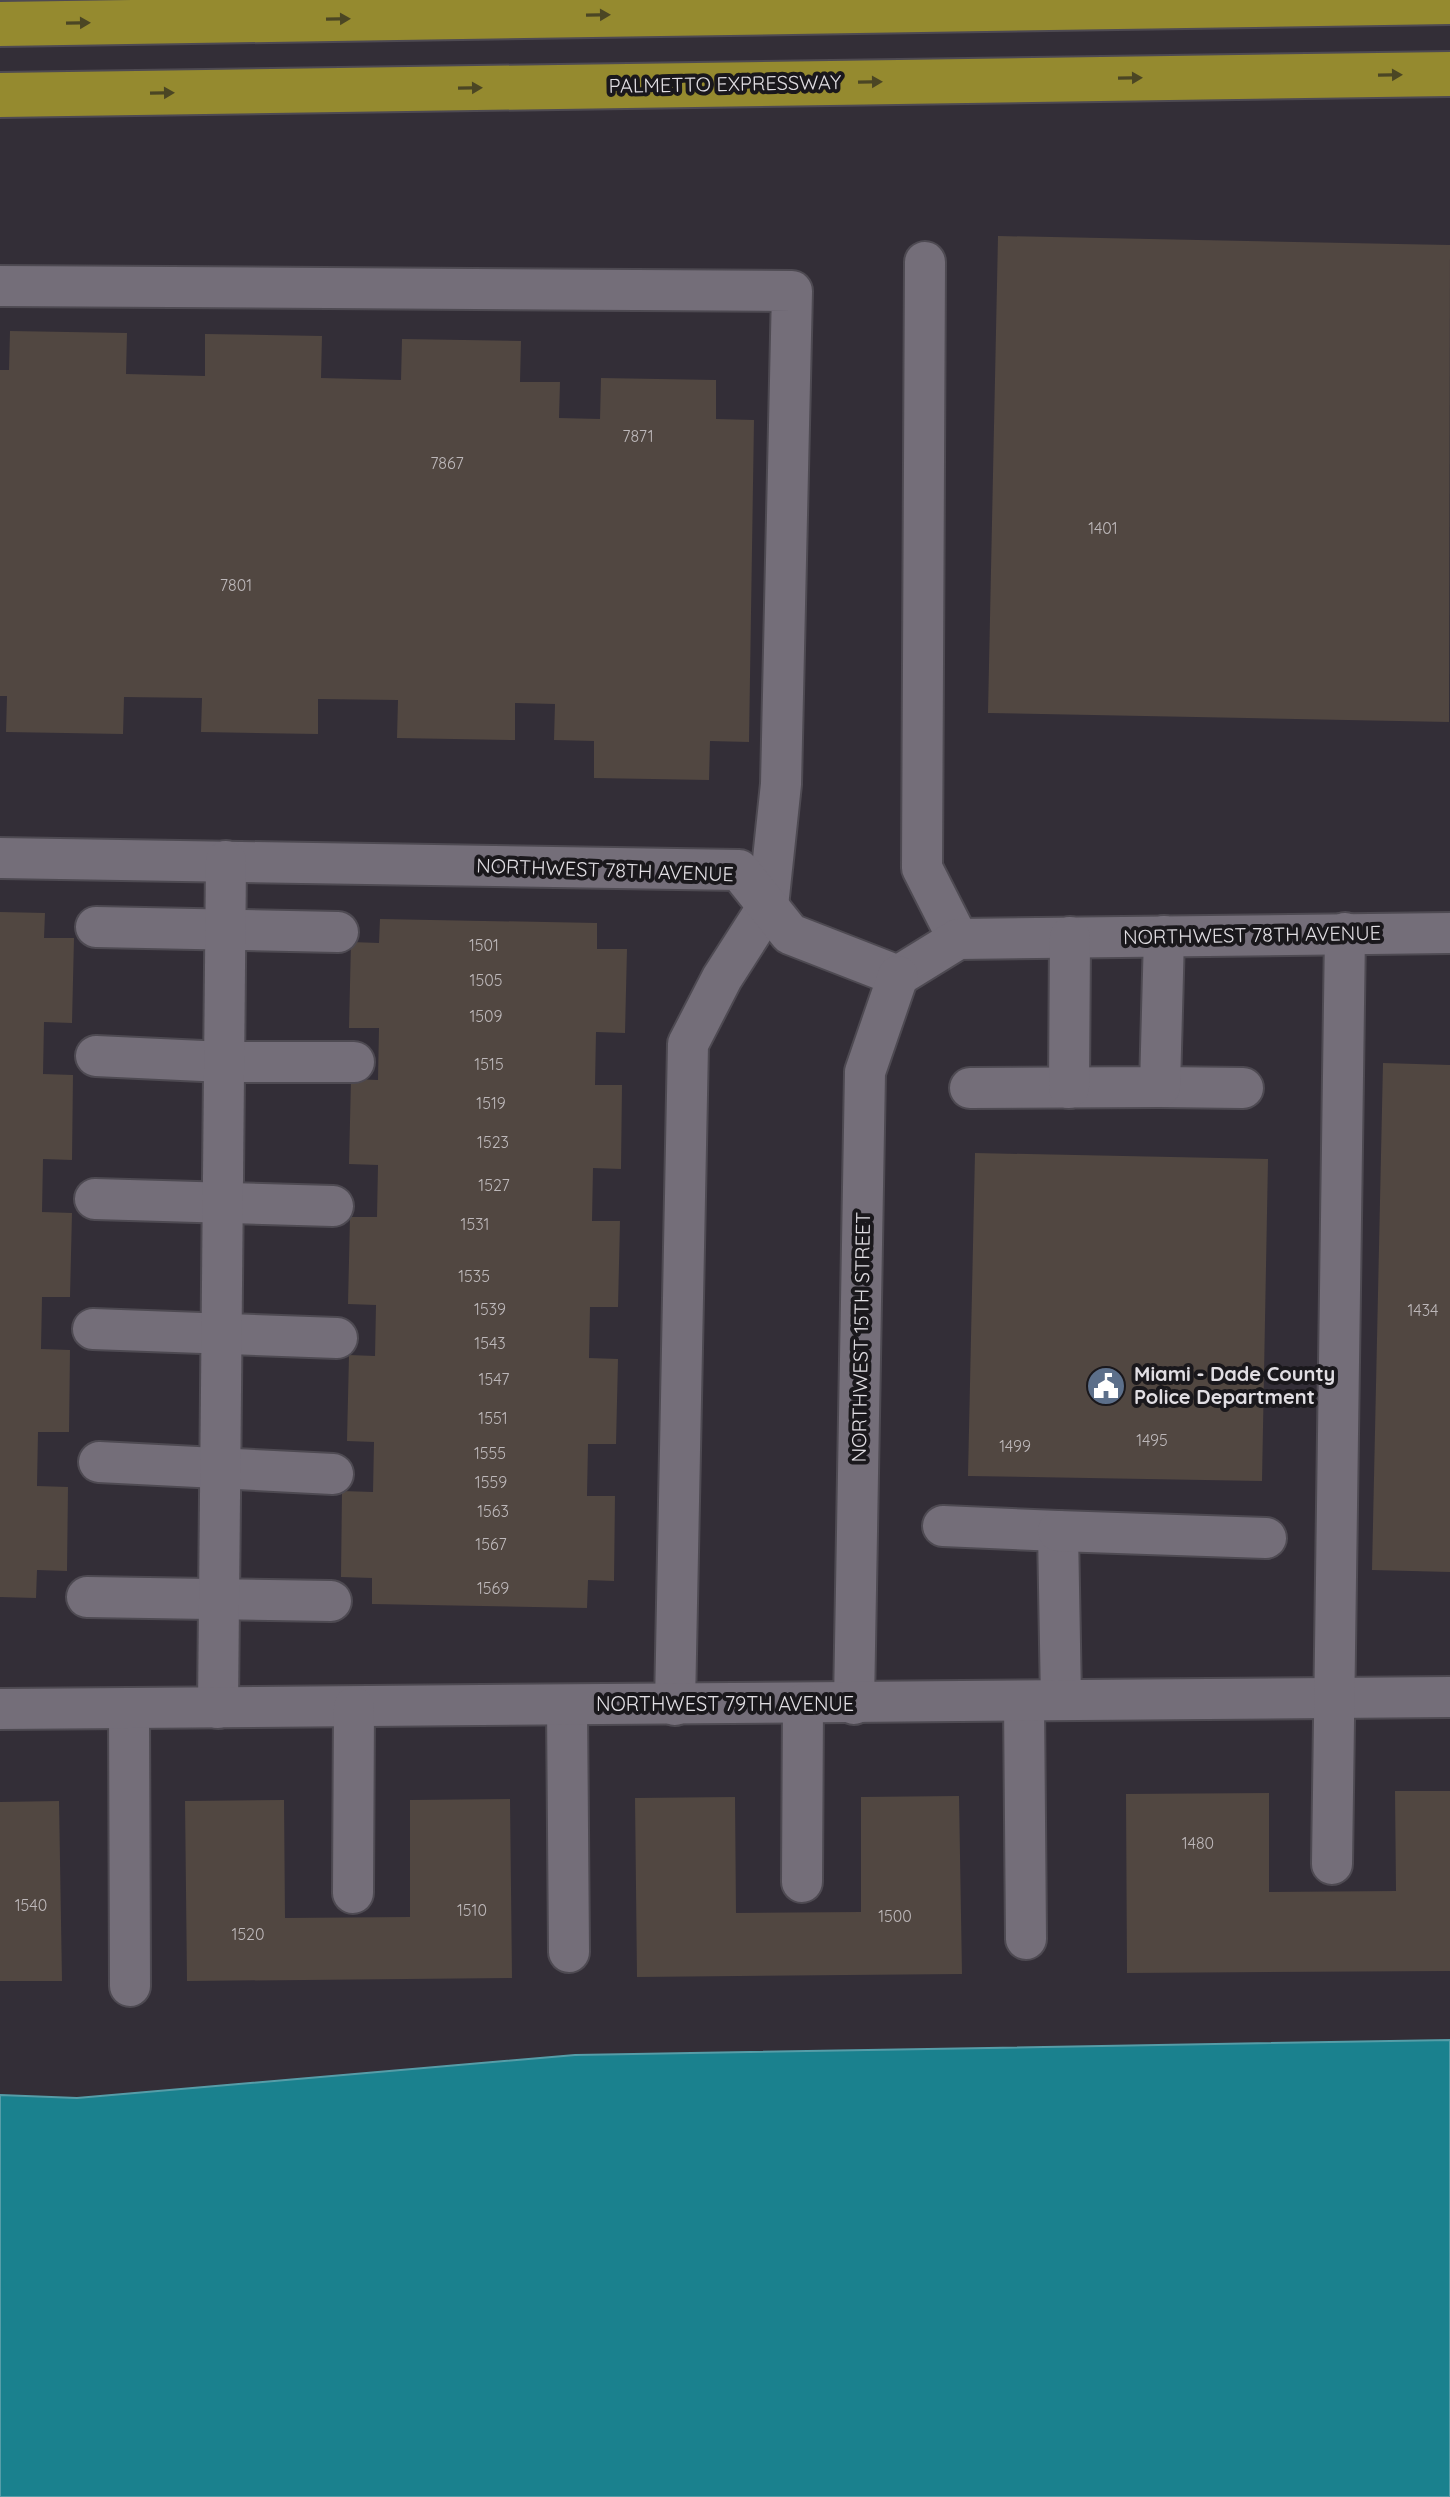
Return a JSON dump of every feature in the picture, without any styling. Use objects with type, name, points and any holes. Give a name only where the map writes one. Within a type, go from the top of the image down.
[{"type":"highway","points":[[0,24],[1450,2]]},
{"type":"highway","name":"PALMETTO EXPRESSWAY","points":[[0,95],[1450,74]]},
{"type":"street","points":[[898,976],[958,939],[922,868],[925,262]]},
{"type":"street","points":[[0,286],[792,291],[781,784],[768,906],[722,978],[688,1044],[675,1705]]},
{"type":"street","name":"NORTHWEST 78TH AVENUE","points":[[0,858],[739,870],[790,934],[898,976]]},
{"type":"street","points":[[218,1708],[226,861]]},
{"type":"street","points":[[96,927],[338,932]]},
{"type":"street","points":[[1332,1864],[1345,933]]},
{"type":"street","name":"NORTHWEST 78TH AVENUE","points":[[958,939],[1450,933]]},
{"type":"street","points":[[1160,1087],[1164,936]]},
{"type":"street","points":[[1069,1088],[1070,937]]},
{"type":"street","name":"NORTHWEST 15TH STREET","points":[[854,1704],[865,1072],[898,976]]},
{"type":"street","points":[[96,1056],[224,1062],[354,1062]]},
{"type":"street","points":[[970,1088],[1243,1088]]},
{"type":"street","points":[[95,1199],[333,1206]]},
{"type":"street","points":[[93,1329],[337,1338]]},
{"type":"street","points":[[99,1462],[333,1474]]},
{"type":"street","points":[[943,1526],[1266,1538]]},
{"type":"street","points":[[1026,1939],[1042,1700],[1058,1531]]},
{"type":"street","points":[[87,1597],[331,1601]]},
{"type":"street","name":"NORTHWEST 79TH AVENUE","points":[[0,1709],[1450,1697]]},
{"type":"street","points":[[802,1882],[803,1704]]},
{"type":"street","points":[[567,1706],[569,1952]]},
{"type":"street","points":[[353,1893],[354,1707]]},
{"type":"street","points":[[129,1708],[130,1986]]},
{"type":"water","points":[[1450,2040],[1450,2497],[0,2497],[0,2095],[77,2098],[575,2055]]},
{"type":"building","points":[[998,236],[1450,245],[1449,722],[988,713]]},
{"type":"building","points":[[10,331],[127,333],[126,374],[205,376],[205,334],[322,336],[321,378],[401,380],[402,339],[521,341],[520,382],[560,382],[559,418],[600,419],[601,378],[716,380],[716,419],[754,420],[749,742],[710,741],[709,780],[594,778],[594,741],[554,740],[555,704],[515,703],[515,740],[397,738],[398,700],[318,699],[318,734],[201,732],[202,698],[124,697],[123,734],[6,732],[7,696],[0,696],[0,370],[9,370]]},
{"type":"building","points":[[0,912],[45,913],[44,938],[74,938],[72,1023],[44,1022],[43,1074],[73,1075],[72,1160],[43,1159],[42,1212],[72,1213],[70,1297],[42,1297],[41,1349],[70,1350],[69,1432],[38,1432],[37,1486],[68,1487],[67,1571],[37,1570],[36,1598],[0,1597]]},
{"type":"building","points":[[380,919],[597,923],[597,949],[627,949],[625,1033],[596,1032],[595,1085],[622,1085],[621,1169],[593,1168],[592,1221],[620,1221],[618,1307],[590,1307],[589,1358],[618,1359],[616,1444],[588,1444],[587,1496],[615,1496],[614,1581],[588,1580],[587,1608],[372,1604],[372,1578],[341,1577],[342,1491],[373,1492],[374,1442],[347,1441],[349,1355],[375,1356],[376,1305],[348,1304],[350,1217],[377,1217],[378,1165],[349,1164],[351,1079],[378,1080],[379,1028],[349,1028],[351,942],[379,943]]},
{"type":"building","points":[[1383,1063],[1450,1065],[1450,1572],[1372,1570]]},
{"type":"building","points":[[975,1153],[1268,1159],[1262,1481],[968,1476]]},
{"type":"building","points":[[1395,1791],[1450,1791],[1450,1971],[1127,1973],[1126,1794],[1269,1793],[1269,1892],[1396,1891]]},
{"type":"building","points":[[959,1796],[962,1974],[637,1977],[635,1798],[735,1797],[736,1913],[861,1912],[861,1797]]},
{"type":"building","points":[[510,1799],[512,1978],[187,1981],[185,1801],[284,1800],[285,1918],[410,1917],[410,1800]]},
{"type":"building","points":[[59,1801],[62,1981],[0,1981],[0,1802]]},
{"type":"place","name":"Miami - Dade County Police Department","points":[[1106,1386]]}]
